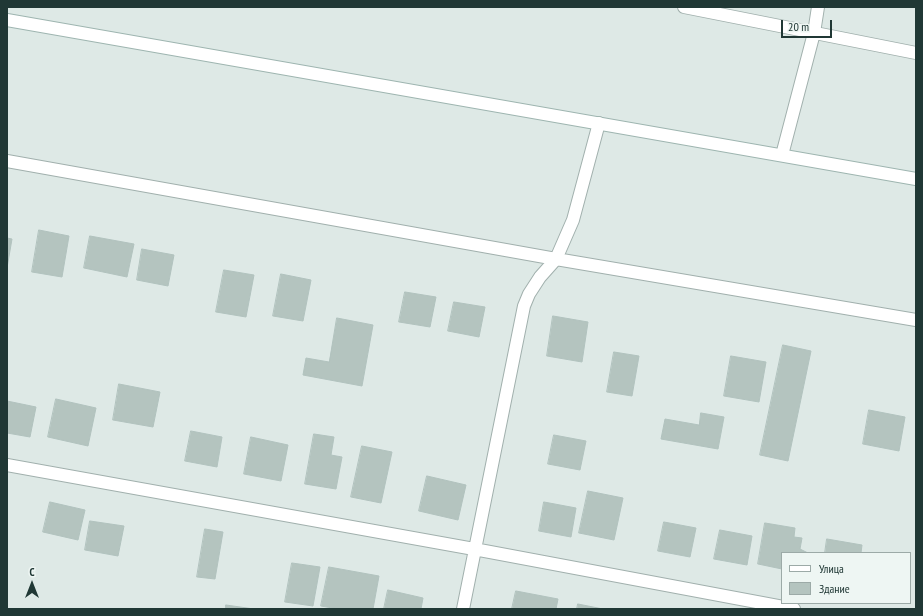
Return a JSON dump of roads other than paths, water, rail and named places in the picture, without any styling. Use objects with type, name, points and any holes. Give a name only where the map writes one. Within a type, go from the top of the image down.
[{"type":"street","points":[[684,7],[916,53]]},
{"type":"street","points":[[782,155],[814,32],[818,7]]},
{"type":"street","points":[[7,20],[916,179]]},
{"type":"street","points":[[463,609],[524,306],[529,294],[540,276],[556,259],[573,220],[599,123]]},
{"type":"street","points":[[7,161],[556,259],[916,320]]},
{"type":"street","points":[[7,466],[474,549],[794,609]]}]
